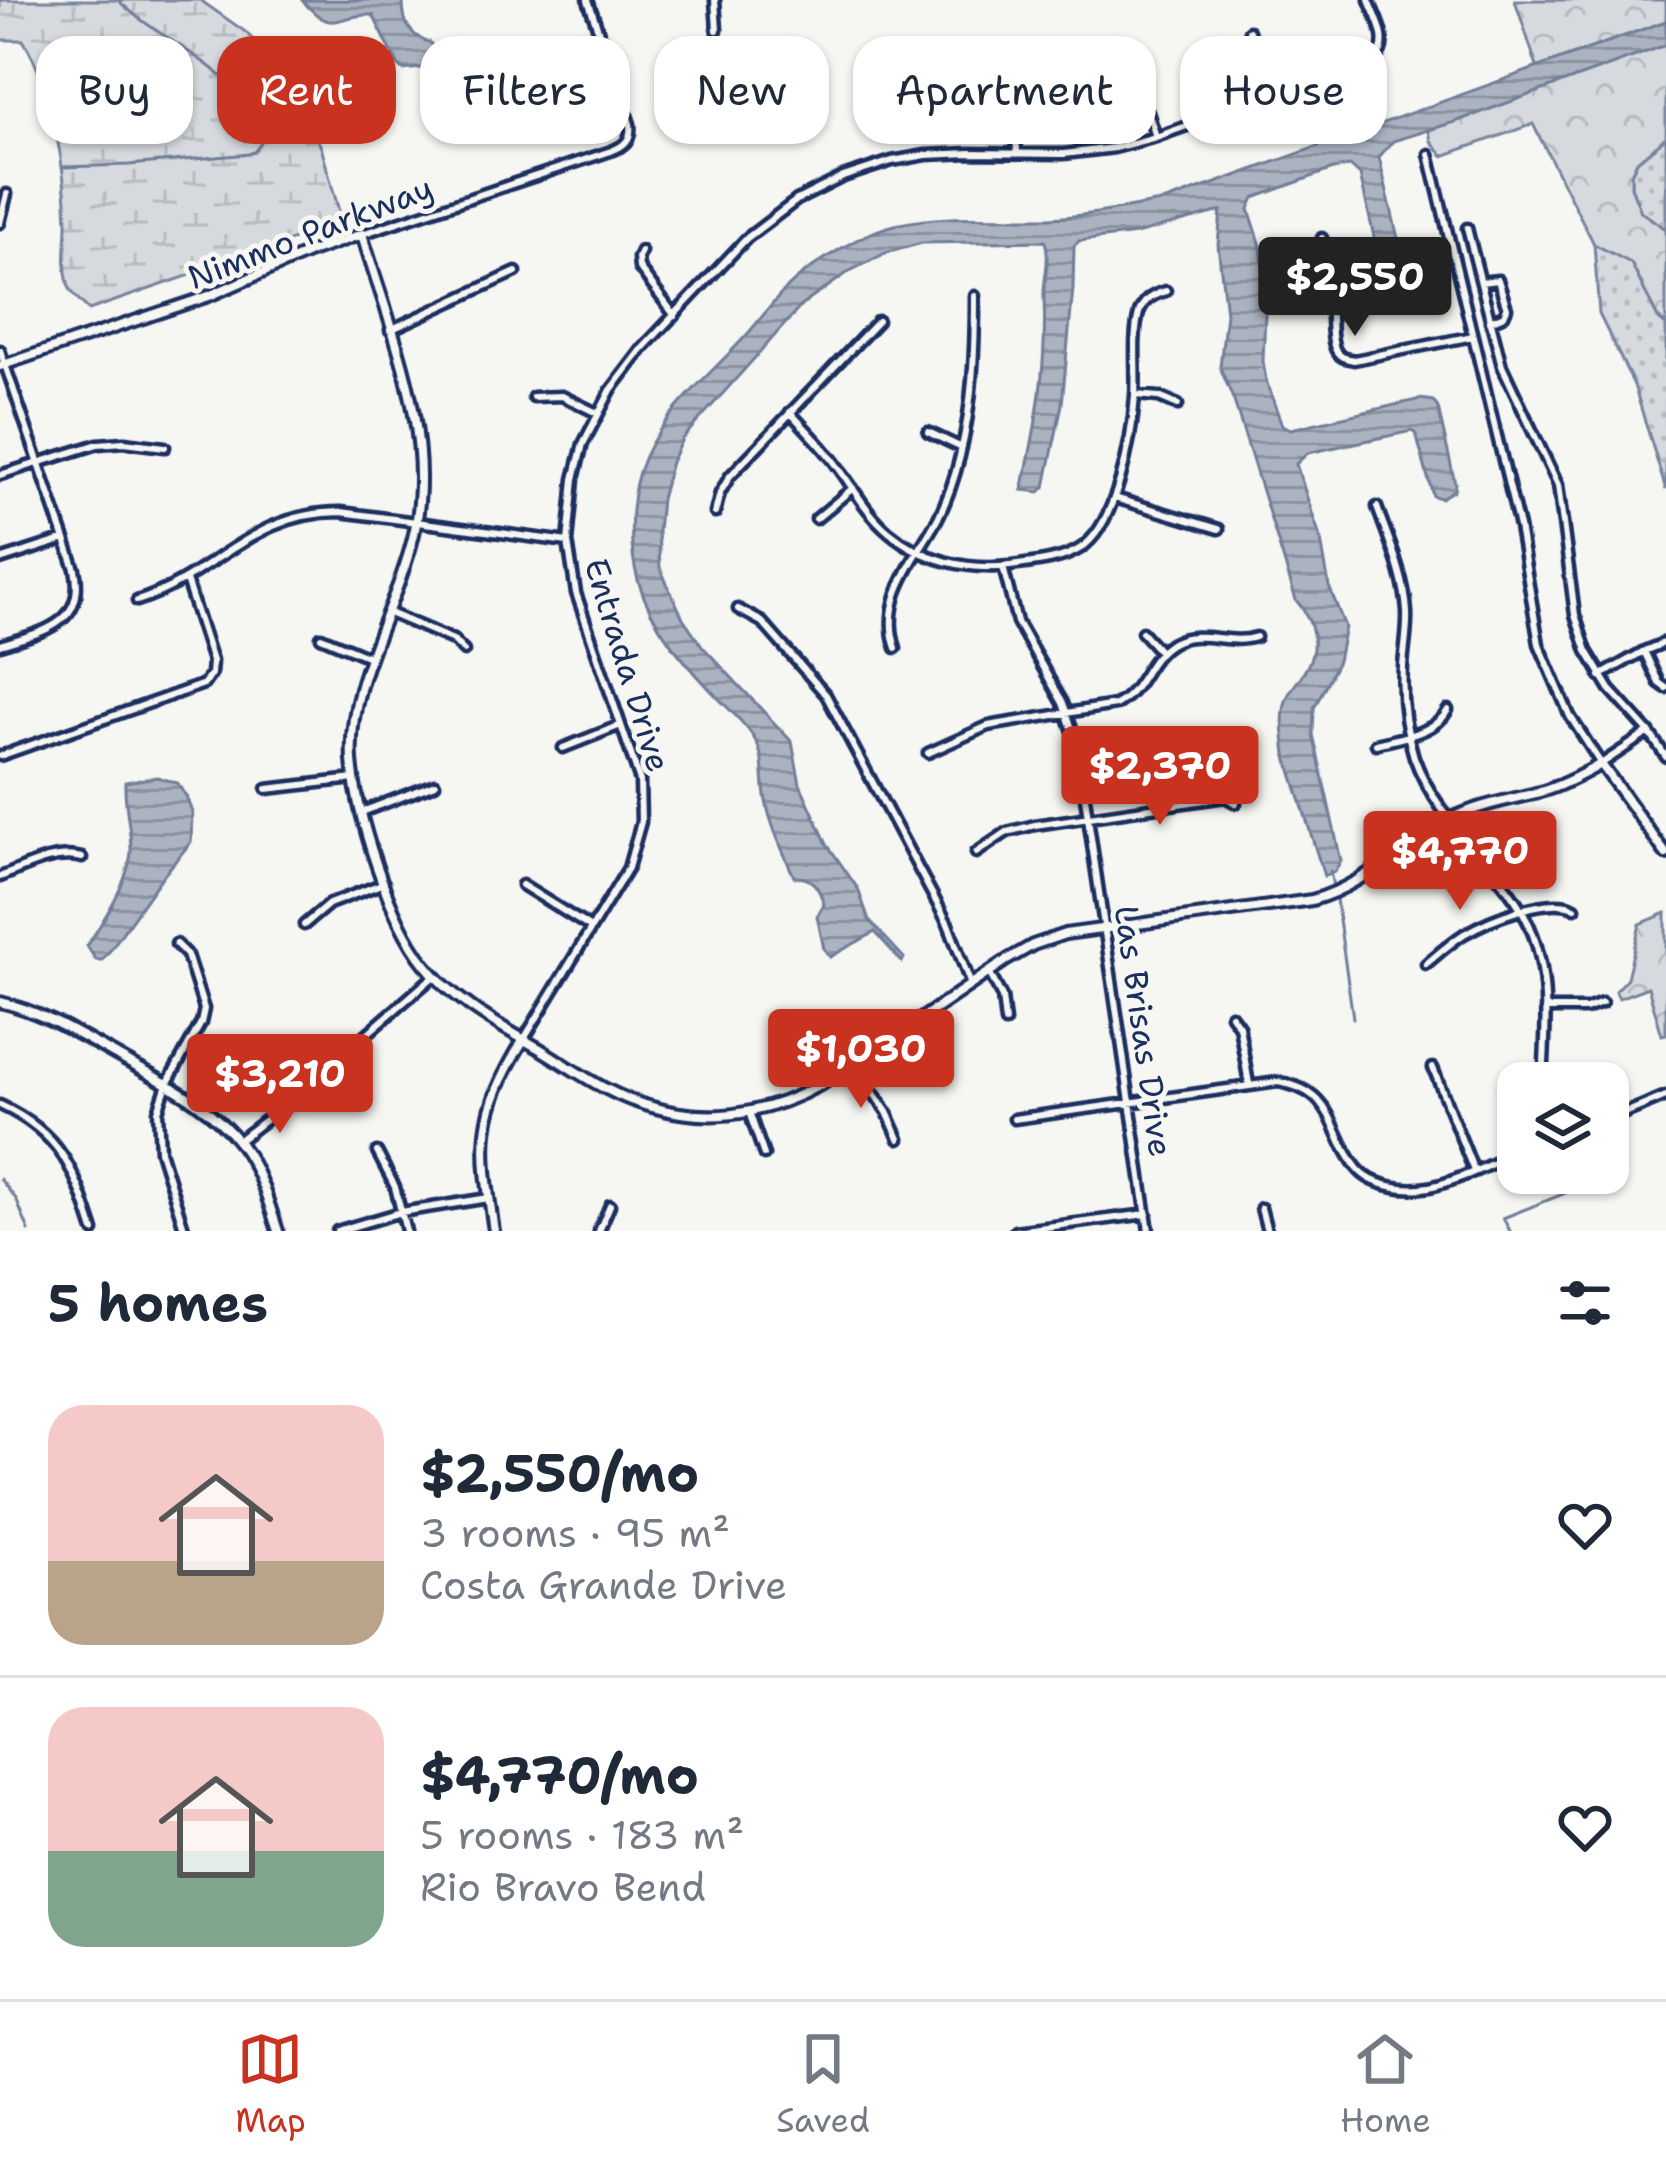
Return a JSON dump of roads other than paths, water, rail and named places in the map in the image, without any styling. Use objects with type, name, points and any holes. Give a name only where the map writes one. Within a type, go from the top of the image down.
[{"type":"street","points":[[588,0],[600,36]]},
{"type":"street","points":[[715,0],[717,30]]},
{"type":"street","name":"Entrada Drive","points":[[1369,0],[1381,36]]},
{"type":"street","points":[[1249,31],[1251,36]]},
{"type":"street","name":"Entrada Drive","points":[[1156,137],[1180,128]]},
{"type":"street","name":"Nimmo Parkway","points":[[2,365],[209,296],[308,253],[624,144]]},
{"type":"street","points":[[1016,144],[1017,153]]},
{"type":"street","name":"Entrada Drive","points":[[494,1231],[484,1162],[487,1120],[502,1075],[628,868],[641,822],[640,781],[576,593],[568,542],[578,460],[597,413],[626,368],[747,238],[797,200],[831,182],[871,166],[914,157],[1089,152],[1125,144]]},
{"type":"street","points":[[1429,154],[1519,527],[1539,644],[1563,702],[1600,764],[1666,854]]},
{"type":"street","points":[[0,223],[8,194]]},
{"type":"street","points":[[1467,228],[1510,388],[1558,485],[1575,615],[1587,651],[1600,676],[1666,757]]},
{"type":"street","points":[[362,234],[407,380],[420,478],[416,523],[389,613],[361,680],[352,724],[354,778],[384,883],[400,925],[434,976],[524,1040],[638,1103],[695,1114],[749,1112],[812,1091],[1021,951],[1052,938],[1105,928],[1334,893],[1363,879],[1449,820],[1496,801],[1561,784],[1649,732]]},
{"type":"street","points":[[1322,238],[1330,261],[1333,343],[1342,357],[1354,360],[1473,336]]},
{"type":"street","points":[[641,251],[639,268],[675,316]]},
{"type":"street","points":[[390,330],[516,272]]},
{"type":"street","points":[[1481,282],[1498,280],[1507,308],[1502,318],[1490,321]]},
{"type":"street","points":[[790,412],[880,524],[918,551],[967,566],[1003,567],[1061,556],[1089,542],[1115,498],[1136,395],[1139,314],[1150,297],[1166,291]]},
{"type":"street","points":[[896,648],[891,628],[900,584],[949,494],[962,448],[974,372],[975,296]]},
{"type":"street","points":[[715,513],[730,476],[878,321]]},
{"type":"street","points":[[0,350],[77,579],[77,596],[70,611],[52,627],[0,645]]},
{"type":"street","points":[[1136,395],[1178,405]]},
{"type":"street","points":[[533,397],[562,396],[597,413]]},
{"type":"street","points":[[928,432],[962,448]]},
{"type":"street","points":[[0,476],[106,442],[165,447]]},
{"type":"street","points":[[816,519],[853,488]]},
{"type":"street","points":[[1115,498],[1219,529]]},
{"type":"street","points":[[1377,507],[1405,594],[1402,695],[1408,735],[1422,777],[1449,820],[1522,911],[1545,974],[1544,1062]]},
{"type":"street","points":[[137,601],[186,580],[236,544],[294,517],[341,512],[568,542]]},
{"type":"street","points":[[0,560],[65,539]]},
{"type":"street","name":"Las Brisas Drive","points":[[1003,567],[1022,635],[1067,712],[1077,743],[1150,1231]]},
{"type":"street","points":[[0,756],[204,684],[212,674],[212,661],[186,580]]},
{"type":"street","points":[[738,609],[762,622],[826,695],[948,925],[970,985]]},
{"type":"street","points":[[389,613],[453,640],[464,651]]},
{"type":"street","points":[[1142,632],[1160,652]]},
{"type":"street","points":[[321,637],[369,657]]},
{"type":"street","points":[[928,752],[988,726],[1115,705],[1138,687],[1160,652],[1178,640],[1256,637]]},
{"type":"street","points":[[1600,676],[1666,642]]},
{"type":"street","points":[[1644,651],[1666,688]]},
{"type":"street","points":[[1376,744],[1438,724],[1448,710]]},
{"type":"street","points":[[563,748],[621,725]]},
{"type":"street","points":[[1221,740],[1225,797]]},
{"type":"street","points":[[267,790],[354,778]]},
{"type":"street","points":[[362,812],[435,784]]},
{"type":"street","points":[[976,854],[1012,830],[1225,797],[1236,803]]},
{"type":"street","points":[[0,877],[55,856],[82,858]]},
{"type":"street","points":[[304,925],[328,904],[384,883]]},
{"type":"street","points":[[523,885],[591,928]]},
{"type":"street","points":[[1426,964],[1463,935],[1498,919],[1555,902],[1575,908]]},
{"type":"street","points":[[176,944],[187,955],[204,1009],[158,1111],[158,1138],[185,1231]]},
{"type":"street","points":[[989,972],[1002,997],[1005,1022]]},
{"type":"street","points":[[340,1041],[361,1039],[434,976]]},
{"type":"street","points":[[0,1002],[49,1019],[201,1106],[238,1141],[257,1172],[278,1231]]},
{"type":"street","points":[[1546,1010],[1586,1009],[1602,1003]]},
{"type":"street","points":[[1231,1015],[1239,1026],[1249,1084]]},
{"type":"street","points":[[854,1065],[887,1112],[899,1139]]},
{"type":"street","points":[[1433,1068],[1474,1171]]},
{"type":"street","points":[[1014,1119],[1249,1084],[1292,1084],[1317,1098],[1331,1114],[1358,1168],[1378,1181],[1424,1188],[1497,1161]]},
{"type":"street","points":[[1629,1111],[1666,1096]]},
{"type":"street","points":[[238,1141],[268,1118],[274,1103]]},
{"type":"street","points":[[0,1105],[39,1128],[60,1149],[76,1175],[94,1231]]},
{"type":"street","points":[[749,1112],[764,1155]]},
{"type":"street","points":[[377,1152],[395,1187],[406,1231]]},
{"type":"street","points":[[337,1231],[401,1212],[489,1198]]},
{"type":"street","points":[[599,1231],[610,1205]]},
{"type":"street","points":[[1262,1208],[1267,1231]]},
{"type":"street","points":[[1015,1231],[1147,1214]]},
{"type":"waterway","points":[[62,167],[249,154],[265,137],[227,82],[118,0]]},
{"type":"waterway","points":[[1330,871],[1333,887]]},
{"type":"waterway","points":[[1336,899],[1353,1018]]},
{"type":"waterway","points":[[0,1179],[16,1199],[29,1231]]},
{"type":"waterway","points":[[1510,1231],[1503,1218],[1563,1194]]}]
